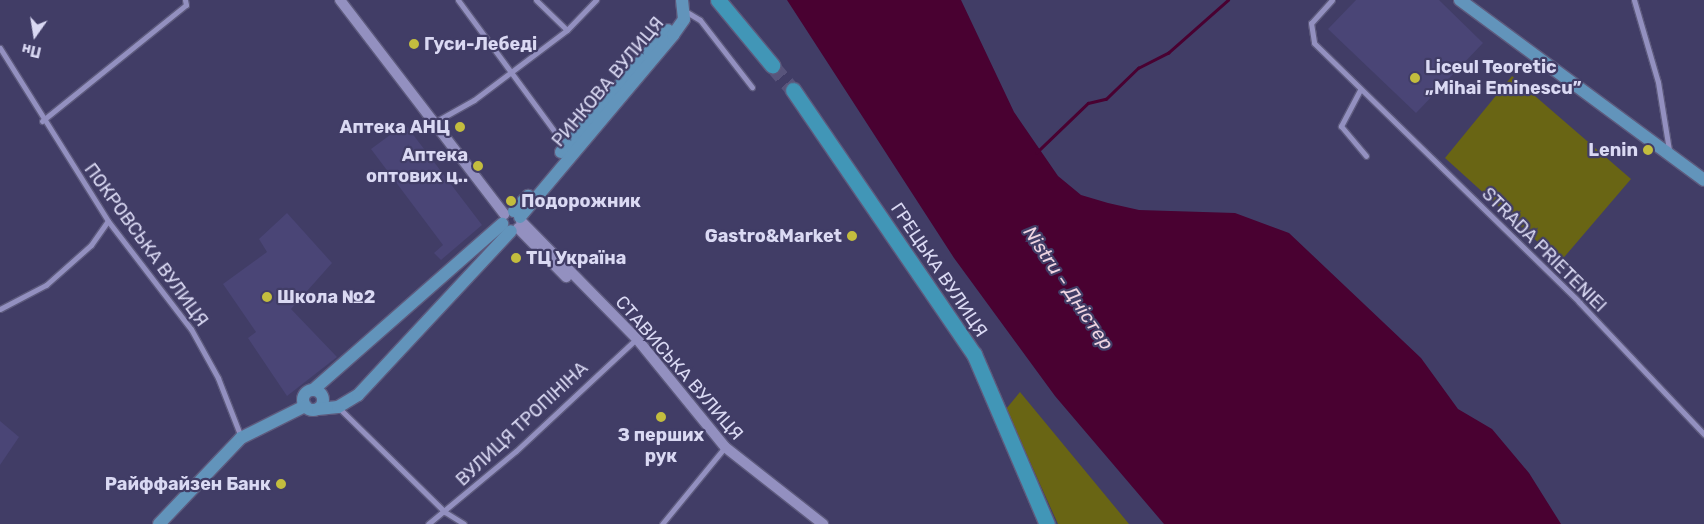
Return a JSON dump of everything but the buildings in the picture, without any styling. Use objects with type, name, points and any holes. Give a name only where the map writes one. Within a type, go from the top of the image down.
[{"type":"highway","points":[[718,0],[772,65]]},
{"type":"highway","name":"ГРЕЦЬКА ВУЛИЦЯ","points":[[793,90],[974,354],[1048,524]]},
{"type":"main road","name":"СТАВИСЬКА ВУЛИЦЯ","points":[[340,0],[433,123],[513,221],[633,342],[722,449],[813,524]]},
{"type":"main road","points":[[1460,0],[1582,94],[1669,150],[1704,180]]},
{"type":"main road","name":"РИНКОВА ВУЛИЦЯ","points":[[513,221],[304,397],[305,406],[318,409],[338,407],[358,395],[513,221],[568,150],[673,35],[684,18],[682,5]]},
{"type":"main road","name":"СТАВИСЬКА ВУЛИЦЯ","points":[[513,221],[637,339],[722,449],[824,524]]},
{"type":"main road","points":[[313,390],[323,397],[318,409]]},
{"type":"main road","points":[[159,524],[241,438],[305,406]]},
{"type":"street","points":[[42,121],[186,5],[185,0]]},
{"type":"street","points":[[458,0],[568,150]]},
{"type":"street","points":[[536,0],[567,30]]},
{"type":"street","points":[[433,123],[511,71],[567,30],[596,0]]},
{"type":"street","name":"STRADA PRIETENIEI","points":[[1332,0],[1315,14],[1310,30],[1314,43],[1330,62],[1579,302],[1704,434]]},
{"type":"street","points":[[1634,0],[1658,82],[1669,150]]},
{"type":"street","points":[[682,5],[700,20],[752,87]]},
{"type":"street","name":"ПОКРОВСЬКА ВУЛИЦЯ","points":[[0,48],[42,121],[108,221],[191,329],[218,378],[241,438]]},
{"type":"street","points":[[1360,90],[1341,126],[1366,156]]},
{"type":"street","points":[[0,308],[46,285],[91,245],[108,221]]},
{"type":"street","name":"ВУЛИЦЯ ТРОПІНІНА","points":[[428,524],[445,512],[633,342]]},
{"type":"street","points":[[338,407],[445,512],[464,524]]},
{"type":"street","points":[[662,524],[722,449]]},
{"type":"shaded area","name":"Liceul Teoretic „Mihai Eminescu”","points":[[1356,0],[1439,0],[1483,43],[1416,113],[1328,29]]},
{"type":"shaded area","points":[[1512,76],[1631,179],[1560,262],[1445,158]]},
{"type":"shaded area","points":[[405,124],[482,225],[441,260],[434,253],[443,245],[371,149]]},
{"type":"shaded area","name":"Школа №2","points":[[287,213],[332,263],[291,309],[337,357],[287,396],[248,338],[256,332],[223,284],[267,252],[259,239]]},
{"type":"shaded area","points":[[1020,392],[1129,524],[1058,524],[1006,409]]},
{"type":"shaded area","points":[[0,421],[19,437],[0,465]]},
{"type":"water","name":"Nistru - Дністер","points":[[787,0],[961,0],[1014,112],[1058,176],[1081,195],[1108,203],[1139,210],[1235,213],[1289,233],[1421,358],[1458,409],[1492,429],[1529,473],[1561,524],[1164,524],[1055,396],[954,258]]},
{"type":"waterway","points":[[1036,153],[1088,103],[1106,99],[1138,68],[1168,53],[1228,0]]},
{"type":"tunnel","points":[[772,65],[793,90]]},
{"type":"place","name":"Гуси-Лебеді","points":[[414,44]]},
{"type":"place","name":"Liceul Teoretic „Mihai Eminescu”","points":[[1415,78]]},
{"type":"place","name":"Аптека АНЦ","points":[[460,127]]},
{"type":"place","name":"Lenin","points":[[1648,150]]},
{"type":"place","name":"Аптека оптових ц..","points":[[478,166]]},
{"type":"place","name":"Подорожник","points":[[511,201]]},
{"type":"place","name":"Gastro&Market","points":[[852,236]]},
{"type":"place","name":"ТЦ Україна","points":[[516,258]]},
{"type":"place","name":"Школа №2","points":[[267,297]]},
{"type":"place","name":"З перших рук","points":[[661,417]]},
{"type":"place","name":"Райффайзен Банк","points":[[281,484]]}]
